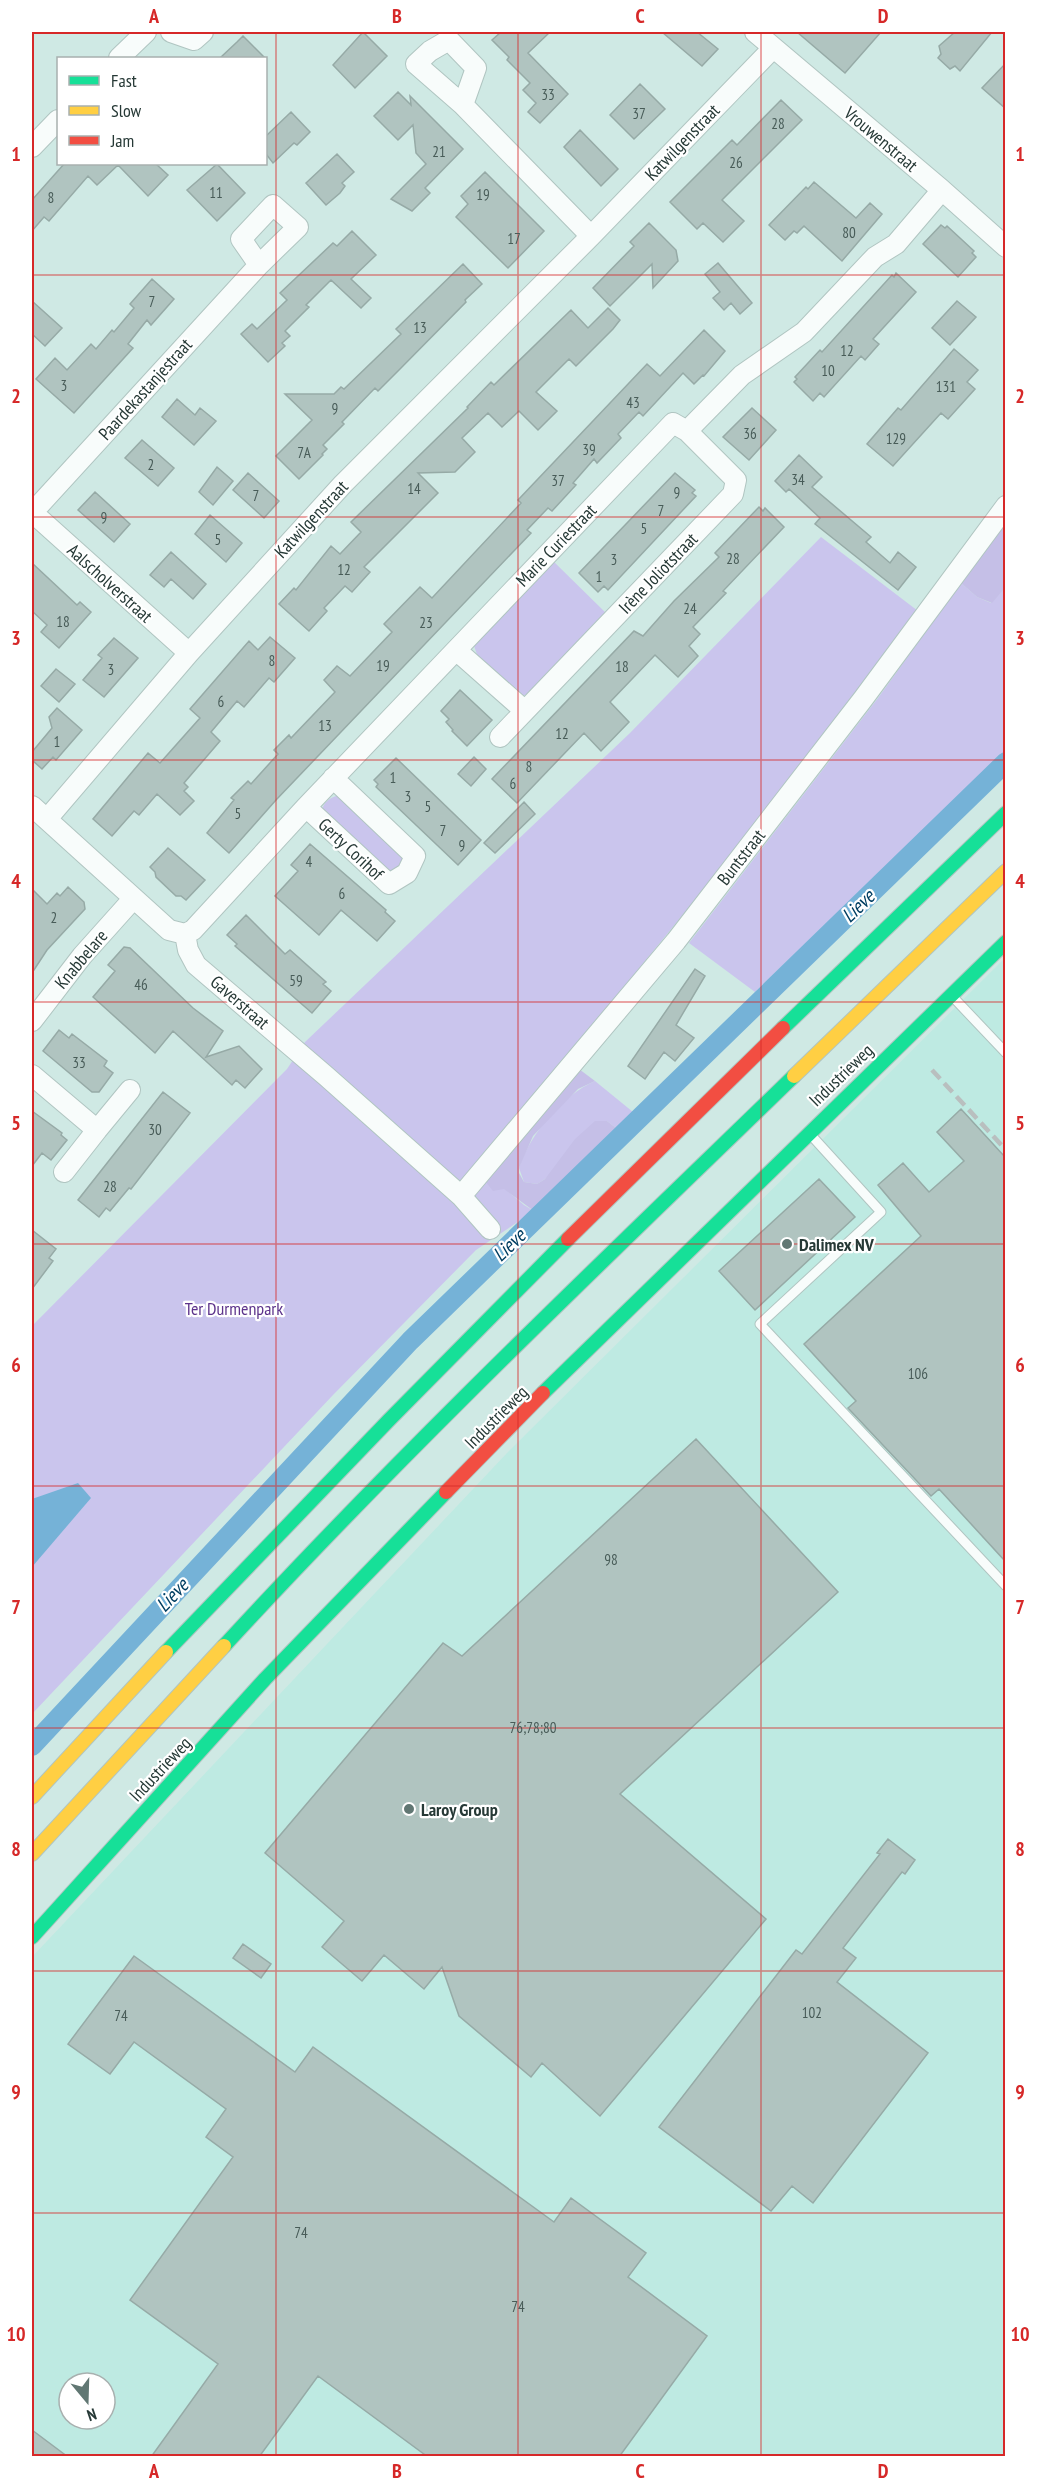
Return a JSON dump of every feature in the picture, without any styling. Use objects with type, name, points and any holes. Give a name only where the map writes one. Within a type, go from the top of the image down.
[{"type":"main road","points":[[32,1797],[157,1660],[339,1469],[498,1308],[695,1113],[1005,813]]},
{"type":"main road","name":"Industrieweg","points":[[32,1854],[308,1556],[555,1307],[1005,871]]},
{"type":"main road","name":"Industrieweg","points":[[32,1937],[237,1711],[409,1531],[808,1132],[1005,942]]},
{"type":"street","points":[[120,57],[146,32]]},
{"type":"street","points":[[171,32],[194,39],[202,32]]},
{"type":"street","name":"Vrouwenstraat","points":[[755,32],[942,190],[1005,247]]},
{"type":"street","name":"Katwilgenstraat","points":[[47,819],[189,653],[343,484],[591,236],[773,48]]},
{"type":"street","points":[[463,105],[591,236]]},
{"type":"street","points":[[32,147],[57,121]]},
{"type":"street","points":[[687,431],[742,375],[804,332],[875,257],[896,244],[942,190]]},
{"type":"street","name":"Paardekastanjestraat","points":[[32,512],[259,265]]},
{"type":"street","name":"Marie Curiestraat","points":[[185,934],[200,925],[333,778],[673,423],[687,431]]},
{"type":"street","name":"Irène Joliotstraat","points":[[500,737],[733,494],[736,480],[687,431]]},
{"type":"street","name":"Buntstraat","points":[[461,1196],[676,940],[863,699],[1005,506]]},
{"type":"street","name":"Aalscholverstraat","points":[[32,512],[189,653]]},
{"type":"street","points":[[456,650],[525,711]]},
{"type":"street","name":"Gerty Corihof","points":[[306,807],[389,884],[407,873],[415,856],[333,778]]},
{"type":"street","points":[[32,806],[169,930],[185,934]]},
{"type":"street","name":"Knabbelare","points":[[32,1021],[82,956],[133,898]]},
{"type":"street","name":"Gaverstraat","points":[[185,934],[188,950],[196,965],[461,1196],[490,1229]]},
{"type":"street","points":[[32,1075],[97,1130]]},
{"type":"street","points":[[64,1172],[130,1090]]},
{"type":"lane","points":[[951,994],[1005,1053]]},
{"type":"lane","points":[[808,1132],[882,1212],[760,1324],[1005,1586]]},
{"type":"shaded area","points":[[1005,519],[1005,588],[992,603],[977,597],[961,583]]},
{"type":"shaded area","points":[[1005,958],[1005,2456],[32,2456],[32,1957],[507,1453]]},
{"type":"shaded area","points":[[579,1069],[595,1081],[578,1089],[533,1136],[519,1168],[524,1182],[537,1184],[545,1179],[575,1139],[595,1121],[607,1121],[616,1128],[542,1206],[534,1211],[504,1189],[493,1191],[485,1181]]},
{"type":"green space","name":"Ter Durmenpark","points":[[821,537],[918,611],[734,852],[478,1166],[534,1211],[476,1250],[333,1395],[32,1714],[32,1326],[287,1069],[305,1042],[630,733]]},
{"type":"green space","points":[[551,559],[608,615],[532,693],[521,696],[479,660],[473,643]]},
{"type":"green space","points":[[961,583],[977,597],[991,603],[1005,588],[1005,751],[755,992],[689,943],[878,698]]},
{"type":"green space","points":[[339,795],[403,854],[406,862],[397,873],[387,874],[321,812],[327,801]]},
{"type":"green space","points":[[595,1081],[633,1112],[616,1128],[607,1121],[545,1179],[537,1184],[524,1182],[519,1168],[539,1129],[571,1096]]},
{"type":"water","points":[[78,1483],[91,1498],[32,1567],[32,1499]]},
{"type":"building","points":[[363,32],[387,56],[355,88],[333,65]]},
{"type":"building","points":[[501,32],[550,32],[528,53],[568,94],[540,123],[528,112],[536,103],[523,90],[530,83],[507,60],[509,57],[492,40]]},
{"type":"building","points":[[662,32],[697,32],[718,49],[702,66]]},
{"type":"building","points":[[797,32],[881,32],[845,73]]},
{"type":"building","points":[[955,32],[992,32],[960,71],[955,66],[950,69],[938,58],[941,54],[939,46]]},
{"type":"building","points":[[243,36],[264,57],[221,57]]},
{"type":"building","points":[[1005,64],[1005,108],[982,88]]},
{"type":"building","points":[[640,84],[665,109],[634,139],[610,115]]},
{"type":"building","points":[[398,92],[411,105],[410,96],[463,149],[425,188],[430,193],[412,211],[391,199],[426,164],[416,153],[413,125],[398,140],[374,116]]},
{"type":"building","points":[[781,100],[802,120],[722,200],[744,221],[723,242],[703,223],[697,229],[670,202],[732,140],[737,145]]},
{"type":"building","points":[[291,112],[310,132],[297,145],[294,143],[273,163],[267,155],[267,135]]},
{"type":"building","points":[[580,130],[618,169],[601,186],[564,147]]},
{"type":"building","points":[[337,154],[354,172],[342,183],[345,186],[340,193],[326,205],[306,183]]},
{"type":"building","points":[[63,165],[118,165],[97,185],[88,176],[49,221],[44,217],[32,231],[32,200]]},
{"type":"building","points":[[118,165],[157,165],[168,175],[148,196]]},
{"type":"building","points":[[218,165],[245,193],[217,221],[187,190]]},
{"type":"building","points":[[485,172],[544,231],[508,268],[456,217],[468,204],[461,196]]},
{"type":"building","points":[[814,182],[856,218],[870,203],[882,214],[842,261],[804,226],[797,233],[794,231],[785,240],[769,225],[806,187],[808,189]]},
{"type":"building","points":[[649,223],[676,250],[678,261],[653,288],[652,264],[610,306],[593,288],[634,246],[630,242]]},
{"type":"building","points":[[941,225],[945,228],[947,226],[974,251],[972,253],[976,257],[958,277],[923,244]]},
{"type":"building","points":[[352,231],[376,255],[351,279],[371,298],[361,308],[331,280],[306,305],[309,307],[285,331],[290,336],[282,343],[285,346],[268,362],[241,334],[252,324],[257,329],[287,300],[280,293],[333,243],[337,246]]},
{"type":"building","points":[[718,263],[752,303],[740,314],[731,303],[724,310],[713,298],[720,292],[705,274]]},
{"type":"building","points":[[463,264],[482,284],[378,391],[375,388],[342,422],[344,424],[323,445],[327,449],[323,455],[299,479],[276,456],[312,420],[285,394],[334,394],[341,387],[344,389],[401,334],[396,329]]},
{"type":"building","points":[[896,273],[916,292],[873,339],[879,344],[865,360],[861,356],[824,397],[820,393],[813,401],[794,382],[797,379],[795,377],[820,350],[822,352]]},
{"type":"building","points":[[152,279],[174,299],[151,325],[147,320],[128,344],[133,348],[74,413],[36,379],[55,358],[67,370],[91,344],[96,349],[134,308],[130,304]]},
{"type":"building","points":[[32,301],[62,328],[45,346],[32,334]]},
{"type":"building","points":[[957,301],[976,317],[950,345],[932,328]]},
{"type":"building","points":[[608,308],[620,320],[613,329],[576,366],[569,359],[536,392],[557,411],[538,430],[519,411],[502,427],[488,413],[462,438],[475,452],[455,472],[418,473],[438,493],[364,567],[370,572],[352,592],[345,586],[324,608],[327,611],[309,631],[279,604],[294,588],[296,590],[331,546],[340,554],[361,532],[351,522],[468,408],[491,382],[494,385],[571,310],[588,328]]},
{"type":"building","points":[[704,330],[725,351],[704,376],[694,384],[683,373],[643,416],[639,412],[618,434],[621,438],[597,463],[594,459],[573,483],[576,485],[552,511],[548,508],[527,530],[531,533],[276,800],[229,853],[207,833],[234,800],[231,798],[248,781],[251,784],[278,754],[274,750],[289,735],[291,738],[335,692],[324,680],[337,666],[350,676],[392,632],[384,624],[420,587],[432,598],[521,503],[518,500],[647,364],[660,376]]},
{"type":"building","points":[[954,349],[978,370],[967,382],[975,389],[948,419],[941,413],[893,466],[867,444],[898,408],[901,410]]},
{"type":"building","points":[[177,399],[195,415],[200,408],[216,421],[194,445],[162,417]]},
{"type":"building","points":[[752,408],[776,430],[749,460],[723,437]]},
{"type":"building","points":[[142,440],[174,468],[158,486],[125,458]]},
{"type":"building","points":[[799,455],[822,477],[812,487],[871,537],[866,542],[890,563],[898,552],[916,567],[898,590],[815,524],[820,518],[789,489],[786,492],[775,481]]},
{"type":"building","points":[[217,467],[233,481],[213,505],[199,492]]},
{"type":"building","points":[[248,473],[279,501],[264,518],[233,490]]},
{"type":"building","points":[[675,473],[695,490],[692,493],[696,496],[608,590],[604,586],[598,592],[579,573]]},
{"type":"building","points":[[95,492],[130,524],[114,542],[78,510]]},
{"type":"building","points":[[759,507],[763,511],[765,508],[784,527],[723,591],[726,593],[693,627],[700,634],[689,646],[698,656],[678,677],[655,655],[610,702],[629,722],[601,751],[584,733],[517,803],[492,779],[634,631],[643,636],[674,601],[719,557],[715,553]]},
{"type":"building","points":[[210,515],[242,543],[226,562],[195,534]]},
{"type":"building","points":[[171,552],[206,584],[193,599],[171,579],[164,587],[150,575]]},
{"type":"building","points":[[32,563],[77,605],[80,602],[91,612],[59,648],[41,632],[47,625],[32,611]]},
{"type":"building","points":[[270,637],[295,658],[274,682],[269,678],[244,707],[237,701],[211,732],[220,741],[184,783],[188,787],[184,791],[194,801],[180,815],[157,794],[139,815],[134,811],[112,836],[93,819],[148,753],[160,763],[200,718],[190,709],[249,641],[258,650]]},
{"type":"building","points":[[114,638],[138,658],[104,697],[83,680],[102,658],[98,655]]},
{"type":"building","points":[[56,669],[75,684],[59,702],[41,686]]},
{"type":"building","points":[[460,690],[492,720],[467,746],[452,731],[446,722],[449,719],[441,711]]},
{"type":"building","points":[[57,708],[82,730],[56,760],[53,757],[42,769],[32,760],[32,752],[52,728],[49,717]]},
{"type":"building","points":[[474,757],[486,769],[471,786],[458,774]]},
{"type":"building","points":[[396,758],[481,840],[458,865],[376,787],[378,784],[374,780]]},
{"type":"building","points":[[524,802],[535,814],[495,853],[484,843]]},
{"type":"building","points":[[310,844],[386,910],[385,912],[395,921],[377,941],[341,910],[319,935],[275,896],[298,871],[291,865]]},
{"type":"building","points":[[168,848],[205,880],[186,900],[181,896],[176,896],[156,877],[150,867]]},
{"type":"building","points":[[68,887],[84,902],[85,909],[47,950],[32,973],[32,889],[47,904],[57,893],[60,896]]},
{"type":"building","points":[[246,915],[285,954],[290,950],[326,982],[323,984],[331,991],[312,1013],[235,946],[237,944],[227,935]]},
{"type":"building","points":[[124,947],[130,948],[193,1008],[223,1031],[206,1057],[239,1046],[262,1069],[245,1088],[236,1080],[232,1085],[173,1031],[155,1053],[93,997],[115,971],[108,965]]},
{"type":"building","points":[[695,969],[705,976],[676,1025],[694,1038],[675,1061],[664,1052],[645,1079],[628,1066]]},
{"type":"building","points":[[59,1030],[69,1038],[72,1034],[107,1061],[104,1066],[113,1073],[99,1092],[92,1092],[43,1051]]},
{"type":"building","points":[[163,1092],[190,1113],[131,1189],[129,1188],[110,1211],[106,1208],[99,1217],[78,1200]]},
{"type":"building","points":[[961,1109],[1005,1157],[1005,1561],[939,1489],[931,1496],[848,1408],[856,1401],[804,1344],[921,1236],[878,1185],[903,1163],[929,1192],[964,1161],[937,1132]]},
{"type":"building","points":[[32,1111],[62,1133],[61,1135],[67,1140],[51,1160],[42,1153],[32,1166]]},
{"type":"building","name":"Dalimex NV","points":[[819,1179],[855,1217],[755,1310],[719,1271]]},
{"type":"building","points":[[32,1230],[56,1249],[49,1258],[53,1261],[32,1289]]},
{"type":"building","points":[[696,1439],[838,1592],[620,1794],[766,1919],[600,2116],[542,2063],[531,2077],[459,2016],[442,1967],[424,1989],[384,1955],[362,1981],[322,1947],[344,1921],[265,1853],[443,1643],[462,1656]]},
{"type":"building","points":[[888,1839],[915,1860],[905,1874],[902,1872],[843,1948],[856,1958],[837,1982],[928,2053],[813,2203],[792,2186],[771,2211],[659,2127],[796,1950],[802,1954],[880,1854],[877,1853]]},
{"type":"building","points":[[243,1944],[271,1964],[261,1978],[233,1958]]},
{"type":"building","points":[[134,1956],[295,2072],[313,2047],[554,2222],[571,2198],[646,2253],[628,2277],[707,2336],[619,2457],[428,2457],[318,2376],[259,2457],[151,2457],[218,2364],[130,2300],[233,2157],[206,2137],[226,2109],[134,2042],[110,2074],[68,2044]]},
{"type":"building","points":[[32,2430],[68,2457],[32,2457]]},
{"type":"waterway","name":"Lieve","points":[[32,1746],[410,1341],[1006,762]]},
{"type":"railway","points":[[932,1070],[1006,1150]]},
{"type":"traffic: fast","points":[[783,1028],[1006,813]]},
{"type":"traffic: fast","points":[[543,1393],[1006,942]]},
{"type":"traffic: fast","points":[[224,1646],[433,1428],[794,1076]]},
{"type":"traffic: fast","points":[[166,1652],[389,1420],[568,1239]]},
{"type":"traffic: fast","points":[[32,1937],[265,1679],[446,1492]]},
{"type":"traffic: slow","points":[[794,1076],[1006,871]]},
{"type":"traffic: slow","points":[[32,1854],[224,1646]]},
{"type":"traffic: slow","points":[[32,1797],[166,1652]]},
{"type":"traffic: jam","points":[[568,1239],[783,1028]]},
{"type":"traffic: jam","points":[[446,1492],[543,1393]]},
{"type":"place","name":"Dalimex NV","points":[[787,1244]]},
{"type":"place","name":"Laroy Group","points":[[409,1809]]}]
